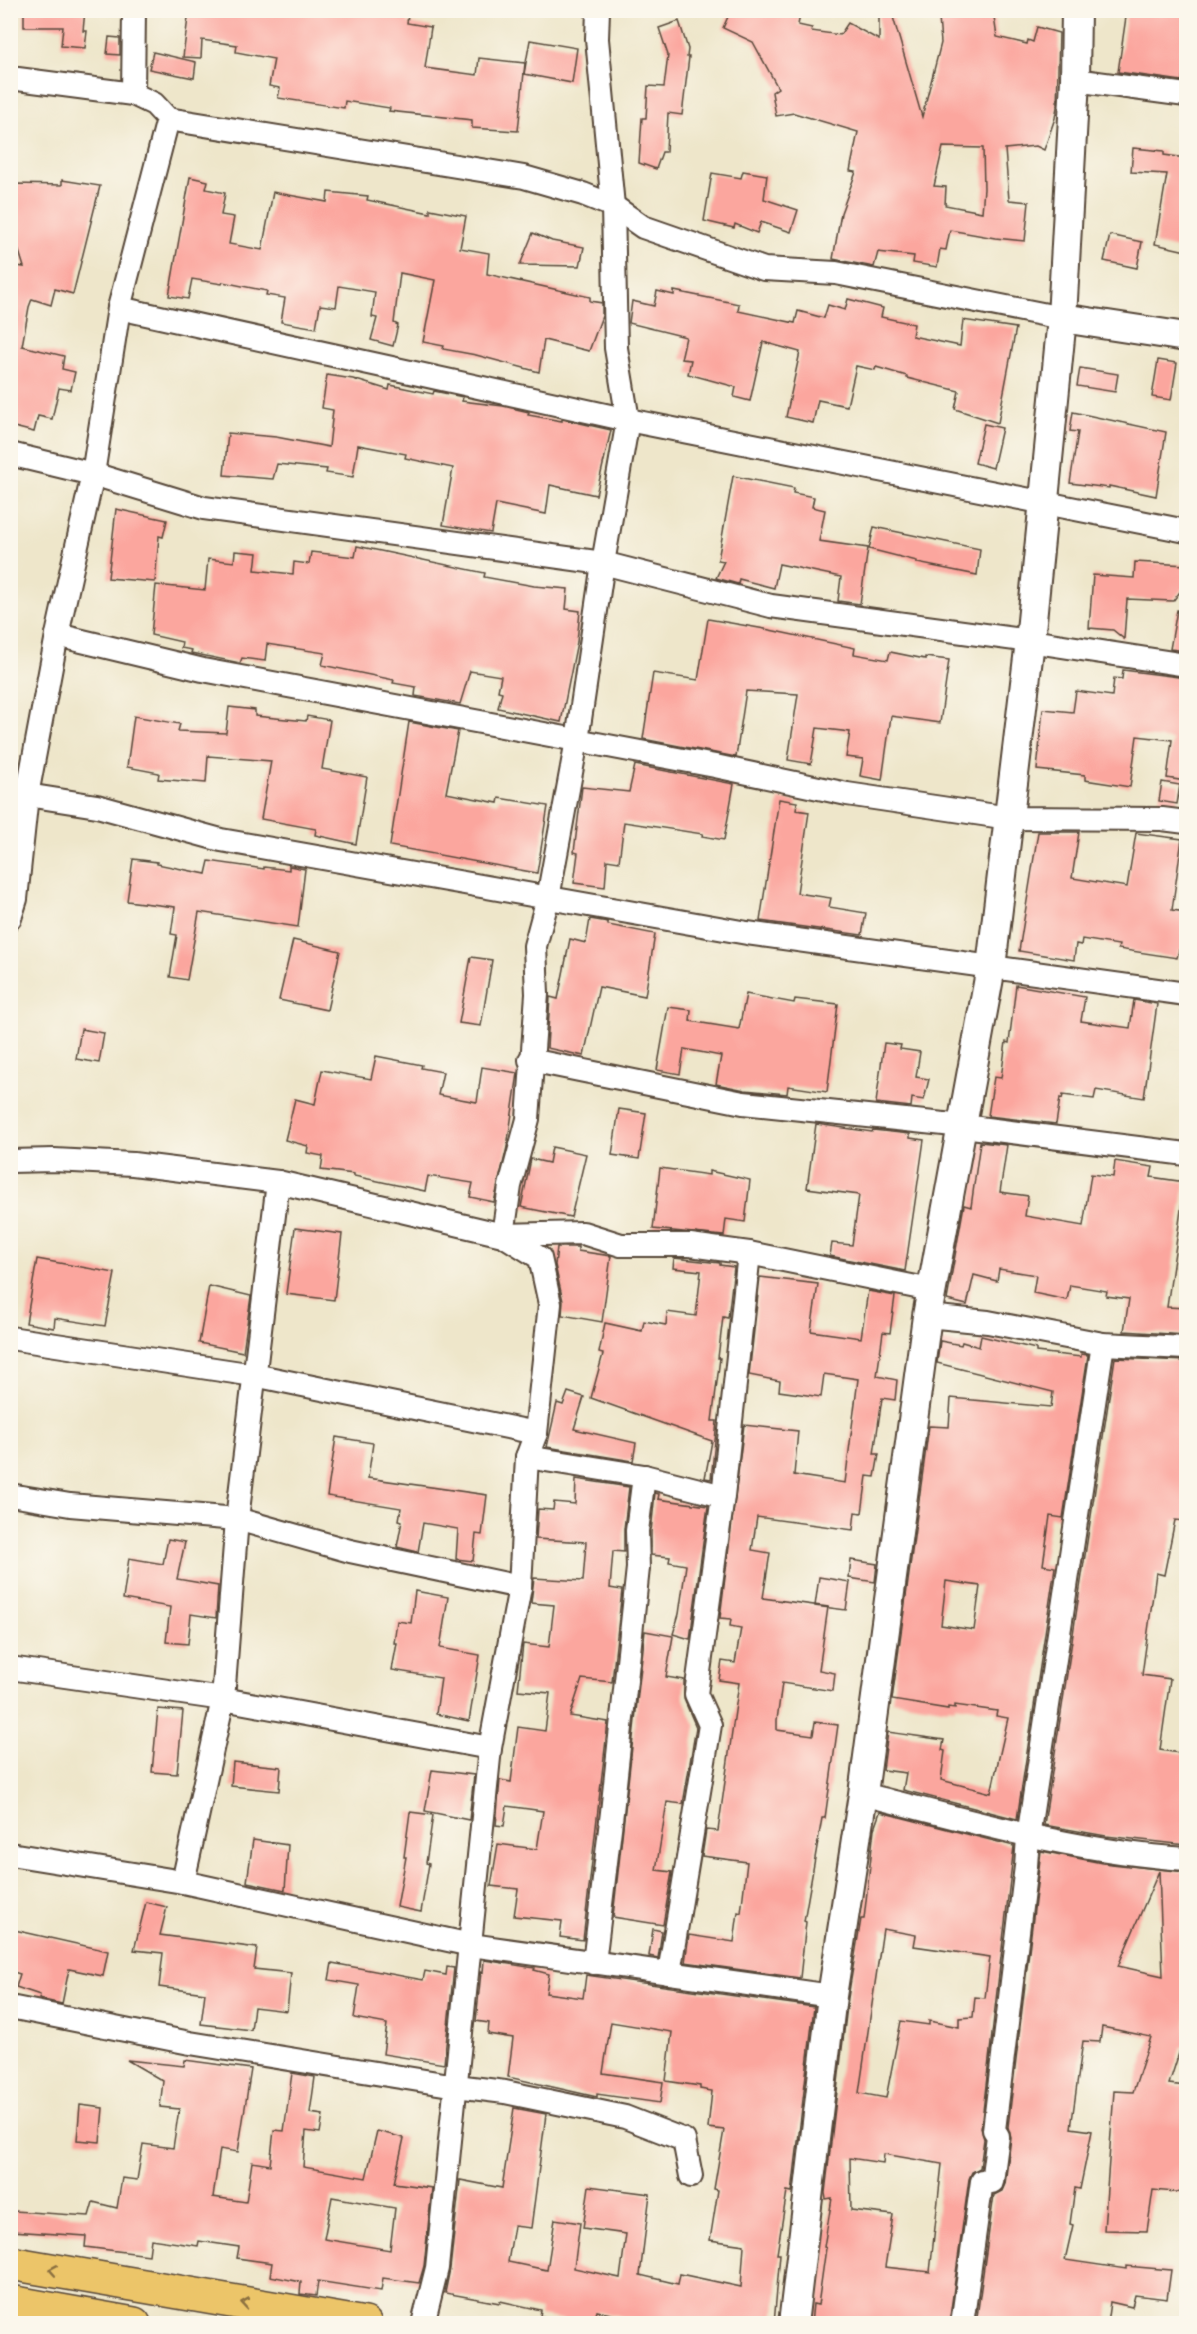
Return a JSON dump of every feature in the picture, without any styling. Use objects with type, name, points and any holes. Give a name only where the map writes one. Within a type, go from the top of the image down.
[{"type":"highway","points":[[10,2263],[365,2324]]},
{"type":"highway","points":[[10,2302],[80,2319],[134,2324]]},
{"type":"street","points":[[133,94],[134,10]]},
{"type":"street","points":[[793,2324],[832,1995],[863,1794],[929,1303],[991,967],[1030,641],[1062,318],[1075,80],[1076,10]]},
{"type":"street","points":[[503,1235],[510,1185],[528,1119],[537,994],[535,946],[548,898],[577,740],[603,563],[628,420],[616,348],[613,206],[597,39],[597,11]]},
{"type":"street","points":[[10,78],[133,94],[154,104],[168,119],[524,177],[583,194],[613,206],[643,227],[764,269],[836,273],[1062,318],[1186,337]]},
{"type":"street","points":[[1075,80],[1186,95]]},
{"type":"street","points":[[12,905],[27,795],[57,635],[93,474],[120,308],[168,119]]},
{"type":"street","points":[[120,308],[628,420],[1186,531]]},
{"type":"street","points":[[10,454],[93,474],[204,508],[603,563],[771,606],[1030,641],[1186,665]]},
{"type":"street","points":[[57,635],[203,670],[715,766],[847,794],[1009,818],[1162,819],[1186,822]]},
{"type":"street","points":[[27,795],[97,806],[221,840],[747,933],[1186,994]]},
{"type":"street","points":[[531,1060],[743,1103],[963,1126],[1186,1154]]},
{"type":"street","points":[[10,1161],[54,1160],[133,1164],[278,1182],[503,1235],[583,1233],[621,1245],[690,1245],[749,1253],[929,1303],[988,1322],[1103,1344],[1186,1348]]},
{"type":"street","points":[[183,1882],[223,1699],[237,1519],[278,1182]]},
{"type":"street","points":[[423,2324],[436,2268],[490,1748],[520,1587],[527,1457],[536,1433],[550,1304],[540,1258],[503,1235]]},
{"type":"street","points":[[669,1973],[710,1725],[696,1694],[723,1496],[749,1253]]},
{"type":"street","points":[[10,1338],[254,1375],[536,1433]]},
{"type":"street","points":[[962,2324],[982,2181],[992,2182],[997,2158],[998,2136],[993,2130],[1028,1837],[1103,1344]]},
{"type":"street","points":[[527,1457],[644,1476],[723,1496]]},
{"type":"street","points":[[594,1964],[638,1568],[637,1532],[644,1476]]},
{"type":"street","points":[[10,1495],[70,1505],[237,1519],[350,1551],[520,1587]]},
{"type":"street","points":[[10,1668],[223,1699],[490,1748]]},
{"type":"street","points":[[863,1794],[1028,1837],[1157,1857],[1186,1859]]},
{"type":"street","points":[[10,1854],[183,1882],[471,1945],[594,1964],[832,1995]]},
{"type":"street","points":[[10,2007],[190,2043],[505,2092],[625,2117],[684,2140],[691,2176]]},
{"type":"building","points":[[24,10],[85,10],[83,31],[87,31],[85,48],[61,46],[63,27],[24,27]]},
{"type":"building","points":[[189,10],[400,10],[399,14],[408,15],[407,23],[431,27],[425,68],[477,75],[479,58],[525,63],[518,131],[472,128],[472,120],[389,111],[390,108],[345,101],[344,108],[278,98],[280,88],[269,86],[274,59],[236,52],[237,45],[202,40],[201,58],[183,57]]},
{"type":"building","points":[[731,10],[801,10],[798,25],[812,28],[811,31],[840,35],[848,23],[879,40],[879,10],[891,10],[922,117],[941,43],[939,18],[993,10],[997,37],[1027,44],[1028,40],[1033,42],[1037,27],[1059,33],[1057,107],[1044,150],[1036,146],[1005,149],[1009,200],[1029,202],[1025,241],[950,230],[946,250],[940,249],[937,267],[913,263],[914,256],[878,252],[874,267],[833,259],[841,213],[856,172],[850,171],[858,132],[794,113],[776,116],[772,92],[778,88],[753,42],[723,28]],"holes":[[[943,147],[983,148],[982,212],[945,205],[946,187],[934,186]]]},
{"type":"building","points":[[1127,10],[1167,13],[1168,10],[1186,10],[1186,45],[1182,81],[1118,72]]},
{"type":"building","points":[[679,21],[688,49],[687,57],[689,57],[682,115],[668,113],[666,152],[662,152],[656,169],[639,163],[642,118],[646,118],[648,86],[664,87],[668,55],[659,28]]},
{"type":"building","points":[[109,37],[120,38],[120,55],[107,54]]},
{"type":"building","points":[[530,40],[577,48],[572,83],[524,74]]},
{"type":"building","points":[[153,52],[196,62],[194,78],[149,69]]},
{"type":"building","points":[[1133,148],[1164,151],[1164,155],[1186,158],[1186,251],[1155,244],[1167,174],[1131,172]]},
{"type":"building","points":[[743,171],[767,175],[764,199],[798,210],[791,232],[761,222],[757,233],[735,224],[734,228],[704,221],[712,173],[741,178]]},
{"type":"building","points":[[190,177],[208,181],[206,189],[225,193],[221,215],[234,217],[229,244],[262,250],[273,192],[327,202],[328,192],[368,196],[367,200],[430,213],[430,209],[466,216],[460,248],[489,253],[487,274],[590,297],[590,301],[602,303],[602,316],[589,351],[544,340],[539,372],[423,342],[435,280],[400,273],[394,323],[398,325],[393,346],[371,340],[377,318],[372,317],[375,292],[339,286],[336,307],[320,305],[316,328],[281,322],[285,298],[266,295],[267,291],[223,282],[222,284],[192,279],[188,299],[169,296]]},
{"type":"building","points":[[62,180],[100,186],[73,294],[55,289],[51,305],[32,299],[29,307],[22,346],[64,356],[62,369],[75,372],[71,390],[59,388],[52,419],[38,416],[34,432],[10,426],[10,265],[24,267],[10,223],[10,215],[14,214],[14,184],[62,185]]},
{"type":"building","points":[[533,233],[552,241],[584,247],[580,266],[520,265]]},
{"type":"building","points":[[1110,235],[1142,242],[1137,268],[1104,261]]},
{"type":"building","points":[[657,291],[674,295],[674,291],[739,304],[738,311],[795,323],[798,311],[824,318],[828,305],[845,310],[848,299],[883,308],[881,317],[914,324],[912,336],[960,346],[963,320],[1016,328],[998,423],[955,409],[959,391],[907,378],[907,376],[876,367],[875,370],[856,366],[847,406],[818,400],[813,423],[786,417],[800,352],[763,342],[750,401],[734,397],[736,387],[688,374],[691,360],[681,359],[686,337],[629,323],[632,301],[654,306]]},
{"type":"building","points":[[1158,360],[1177,363],[1171,400],[1152,397]]},
{"type":"building","points":[[1080,368],[1118,374],[1115,392],[1077,386]]},
{"type":"building","points":[[327,375],[353,379],[389,390],[390,385],[433,394],[434,391],[463,397],[462,401],[503,406],[529,412],[528,415],[562,421],[562,419],[611,430],[596,495],[550,485],[546,514],[496,504],[491,533],[443,525],[453,468],[405,458],[406,454],[358,445],[353,477],[326,473],[327,469],[277,464],[273,479],[224,475],[228,433],[276,437],[329,447],[333,410],[322,408]]},
{"type":"building","points":[[1073,412],[1166,432],[1156,496],[1109,486],[1109,488],[1070,483],[1078,432],[1070,431]]},
{"type":"building","points":[[984,424],[1002,428],[993,468],[975,463]]},
{"type":"building","points":[[733,476],[794,488],[793,493],[814,497],[812,507],[825,510],[819,541],[868,548],[860,604],[838,601],[841,577],[779,564],[774,588],[739,579],[738,584],[716,578],[724,561],[718,560]]},
{"type":"building","points":[[116,509],[167,520],[163,537],[159,536],[155,582],[108,578]]},
{"type":"building","points":[[874,527],[980,549],[977,575],[917,563],[917,561],[869,549]]},
{"type":"building","points":[[357,546],[485,573],[484,577],[534,586],[568,589],[566,609],[580,611],[577,642],[561,722],[498,708],[502,692],[498,691],[501,676],[470,671],[460,704],[415,696],[416,687],[393,683],[394,680],[322,665],[325,653],[267,644],[265,661],[242,658],[240,663],[191,653],[192,650],[181,648],[182,642],[151,635],[156,585],[205,590],[208,559],[234,562],[235,551],[257,553],[255,570],[293,574],[294,562],[309,564],[311,552],[355,557]]},
{"type":"building","points":[[1135,562],[1186,565],[1186,584],[1173,601],[1127,599],[1124,639],[1113,630],[1089,628],[1093,575],[1134,578]]},
{"type":"building","points":[[1177,610],[1186,611],[1186,651],[1170,649]]},
{"type":"building","points":[[708,619],[855,648],[854,654],[888,660],[890,652],[925,659],[925,657],[949,660],[940,723],[891,716],[882,780],[860,776],[863,759],[846,757],[850,732],[817,728],[811,764],[788,760],[798,694],[746,691],[736,757],[643,739],[653,673],[698,680]]},
{"type":"building","points":[[1123,670],[1186,678],[1186,781],[1167,778],[1172,740],[1137,736],[1130,787],[1085,780],[1085,775],[1037,770],[1043,709],[1073,712],[1076,691],[1112,696],[1114,678],[1122,679]]},
{"type":"building","points":[[229,707],[255,710],[255,716],[306,721],[307,716],[330,720],[322,769],[367,777],[356,844],[315,835],[316,829],[261,819],[271,761],[208,756],[206,783],[158,779],[159,773],[127,767],[134,716],[180,724],[178,731],[226,733]]},
{"type":"building","points":[[409,722],[458,731],[446,793],[498,803],[499,798],[548,806],[537,873],[390,846]]},
{"type":"building","points":[[635,765],[734,784],[724,840],[702,836],[703,834],[624,822],[619,862],[607,860],[605,887],[574,883],[578,853],[574,852],[582,787],[629,792]]},
{"type":"building","points":[[1162,782],[1180,785],[1177,804],[1159,801]]},
{"type":"building","points":[[779,799],[797,802],[796,810],[809,812],[797,893],[831,898],[829,907],[866,913],[862,935],[760,921]]},
{"type":"building","points":[[1038,832],[1079,832],[1072,878],[1127,887],[1136,833],[1182,839],[1172,910],[1186,912],[1186,951],[1179,950],[1177,958],[1118,949],[1119,945],[1082,939],[1081,945],[1076,944],[1074,960],[1019,951]]},
{"type":"building","points":[[133,859],[157,862],[157,864],[206,874],[209,861],[264,869],[264,867],[289,870],[289,866],[305,869],[298,927],[199,912],[187,980],[170,977],[177,935],[171,934],[175,907],[127,901]]},
{"type":"building","points":[[590,919],[655,934],[645,996],[599,987],[584,1056],[547,1048],[550,997],[558,999],[570,939],[586,943]]},
{"type":"building","points":[[293,940],[340,951],[327,1010],[279,1000]]},
{"type":"building","points":[[471,957],[492,960],[481,1026],[459,1023]]},
{"type":"building","points":[[1016,985],[1085,997],[1081,1021],[1130,1028],[1134,1000],[1157,1004],[1144,1098],[1096,1090],[1094,1099],[1063,1095],[1062,1099],[1060,1098],[1056,1124],[988,1116],[994,1077],[1001,1078],[1006,1042],[1009,1043]]},
{"type":"building","points":[[746,994],[794,1003],[795,999],[838,1004],[827,1092],[788,1086],[787,1094],[745,1090],[716,1084],[721,1056],[684,1049],[680,1074],[657,1070],[668,1007],[691,1010],[690,1021],[739,1029]]},
{"type":"building","points":[[81,1029],[104,1033],[99,1063],[76,1059]]},
{"type":"building","points":[[884,1043],[901,1045],[900,1049],[920,1052],[916,1077],[929,1079],[924,1100],[912,1098],[911,1107],[876,1103]]},
{"type":"building","points":[[376,1056],[422,1065],[421,1068],[443,1072],[438,1095],[477,1102],[482,1067],[518,1073],[507,1147],[494,1202],[470,1197],[473,1183],[428,1176],[425,1191],[354,1176],[354,1174],[321,1170],[323,1156],[307,1153],[308,1146],[285,1140],[295,1099],[315,1104],[322,1070],[371,1079]]},
{"type":"building","points":[[619,1109],[646,1113],[639,1159],[612,1155]]},
{"type":"building","points":[[816,1124],[872,1132],[873,1130],[910,1134],[910,1138],[924,1140],[905,1271],[830,1256],[832,1243],[852,1245],[859,1195],[807,1188]]},
{"type":"building","points":[[980,1142],[1007,1145],[1000,1192],[1028,1196],[1025,1216],[1083,1226],[1091,1174],[1113,1177],[1115,1161],[1153,1167],[1151,1177],[1185,1182],[1167,1307],[1186,1308],[1186,1335],[1124,1331],[1129,1299],[1106,1296],[1107,1291],[1070,1285],[1067,1300],[1033,1293],[1036,1275],[999,1269],[997,1281],[974,1275],[967,1305],[947,1300],[964,1205],[971,1207]]},
{"type":"building","points":[[552,1147],[586,1154],[571,1217],[521,1207],[531,1159],[549,1163]]},
{"type":"building","points":[[660,1168],[709,1175],[709,1171],[750,1180],[745,1222],[726,1219],[724,1236],[653,1229]]},
{"type":"building","points":[[295,1228],[342,1234],[334,1300],[286,1294]]},
{"type":"building","points":[[557,1247],[578,1247],[578,1251],[611,1256],[602,1322],[562,1315],[563,1301],[555,1265]]},
{"type":"building","points":[[674,1258],[720,1263],[720,1265],[734,1267],[728,1318],[723,1317],[718,1358],[720,1358],[712,1421],[717,1421],[711,1479],[705,1478],[712,1441],[591,1398],[603,1354],[599,1353],[605,1323],[642,1331],[644,1321],[666,1325],[667,1312],[696,1316],[701,1271],[673,1268]]},
{"type":"building","points":[[37,1259],[115,1273],[105,1326],[55,1318],[54,1328],[26,1323]]},
{"type":"building","points":[[760,1277],[818,1284],[811,1331],[861,1338],[868,1291],[895,1296],[890,1333],[883,1332],[877,1376],[897,1380],[895,1400],[882,1398],[874,1454],[879,1454],[875,1477],[867,1476],[862,1513],[855,1512],[853,1530],[757,1517],[752,1550],[770,1553],[763,1598],[828,1607],[819,1670],[835,1673],[833,1691],[782,1683],[777,1720],[777,1730],[813,1735],[815,1722],[838,1725],[825,1818],[822,1818],[804,1921],[806,1922],[800,1978],[685,1962],[689,1935],[734,1942],[738,1912],[741,1913],[747,1862],[702,1856],[706,1830],[718,1831],[739,1683],[719,1680],[722,1661],[735,1663],[741,1628],[730,1626],[731,1619],[720,1618],[744,1425],[798,1431],[794,1475],[845,1483],[858,1379],[824,1374],[821,1397],[779,1391],[780,1381],[749,1375]]},
{"type":"building","points":[[209,1286],[251,1296],[243,1352],[199,1343]]},
{"type":"building","points":[[981,1336],[1036,1349],[1036,1352],[1081,1357],[1081,1354],[1088,1355],[1063,1518],[1050,1516],[1043,1565],[1055,1567],[1017,1819],[903,1790],[906,1773],[883,1770],[888,1732],[944,1740],[942,1750],[945,1751],[941,1780],[991,1793],[1008,1718],[996,1716],[997,1711],[955,1705],[955,1708],[948,1707],[948,1709],[892,1700],[929,1426],[949,1427],[951,1398],[1051,1407],[1053,1392],[937,1363],[940,1341],[961,1345],[962,1342],[979,1347]],"holes":[[[946,1581],[980,1586],[974,1630],[941,1625]]]},
{"type":"building","points":[[1115,1358],[1186,1361],[1183,1401],[1186,1401],[1186,1521],[1175,1520],[1164,1575],[1156,1573],[1142,1675],[1170,1679],[1160,1750],[1186,1754],[1186,1845],[1106,1836],[1044,1825]]},
{"type":"building","points":[[568,1392],[584,1397],[574,1429],[636,1443],[633,1461],[547,1447],[557,1403],[563,1405]]},
{"type":"building","points":[[336,1437],[373,1443],[368,1478],[487,1495],[482,1535],[476,1534],[473,1561],[456,1559],[458,1529],[423,1523],[418,1552],[397,1547],[402,1521],[399,1520],[401,1508],[327,1496]]},
{"type":"building","points":[[576,1479],[629,1487],[624,1552],[613,1551],[610,1588],[622,1590],[612,1682],[582,1679],[570,1716],[608,1722],[583,1940],[560,1937],[562,1921],[514,1916],[518,1889],[491,1886],[498,1844],[537,1849],[543,1811],[507,1806],[504,1826],[496,1825],[500,1780],[511,1782],[518,1727],[545,1731],[550,1693],[518,1690],[523,1644],[549,1647],[554,1605],[531,1603],[534,1578],[583,1581],[586,1542],[536,1539],[538,1509],[553,1510],[554,1502],[575,1504]]},
{"type":"building","points":[[655,1493],[659,1494],[658,1499],[708,1506],[690,1639],[673,1634],[679,1614],[686,1565],[669,1562],[670,1557],[651,1555]]},
{"type":"building","points":[[168,1539],[185,1542],[177,1579],[218,1586],[216,1618],[191,1614],[188,1644],[166,1642],[170,1607],[123,1599],[129,1558],[163,1564]]},
{"type":"building","points":[[851,1560],[877,1564],[875,1582],[849,1578]]},
{"type":"building","points":[[819,1577],[850,1582],[846,1610],[815,1606]]},
{"type":"building","points":[[415,1591],[448,1597],[440,1648],[480,1655],[469,1721],[436,1714],[441,1678],[392,1670],[397,1643],[394,1643],[397,1621],[411,1623]]},
{"type":"building","points":[[645,1631],[673,1636],[666,1677],[684,1680],[684,1699],[696,1727],[683,1804],[667,1802],[656,1870],[672,1872],[663,1925],[613,1917]]},
{"type":"building","points":[[158,1709],[183,1711],[177,1774],[152,1772]]},
{"type":"building","points":[[233,1762],[281,1767],[279,1791],[231,1786]]},
{"type":"building","points":[[432,1770],[474,1775],[469,1820],[425,1811]]},
{"type":"building","points":[[410,1812],[433,1815],[426,1863],[429,1864],[421,1912],[397,1907],[406,1857],[404,1857]]},
{"type":"building","points":[[880,1812],[1014,1846],[981,2128],[984,2139],[980,2168],[972,2172],[969,2179],[949,2324],[811,2324],[813,2304],[818,2305],[826,2248],[824,2247],[832,2198],[826,2199],[825,2193],[848,1998],[861,1919],[864,1919],[874,1829]],"holes":[[[883,1929],[916,1935],[914,1946],[990,1957],[985,1998],[975,1997],[973,2017],[959,2018],[959,2027],[929,2021],[929,2025],[901,2021],[886,2098],[859,2093]],[[884,2154],[942,2164],[930,2272],[885,2267],[893,2215],[851,2210],[850,2158],[883,2163]]]},
{"type":"building","points":[[253,1840],[288,1845],[285,1890],[247,1882]]},
{"type":"building","points":[[1041,1851],[1102,1863],[1186,1872],[1186,2046],[1181,2047],[1169,2084],[1186,2086],[1186,2193],[1153,2190],[1147,2231],[1104,2230],[1114,2091],[1133,2092],[1151,2037],[1102,2027],[1100,2042],[1083,2041],[1071,2128],[1092,2131],[1080,2189],[1075,2188],[1070,2224],[1073,2225],[1065,2260],[1126,2269],[1126,2266],[1171,2270],[1167,2299],[1135,2295],[1132,2307],[1110,2302],[1107,2324],[976,2324],[994,2195],[1002,2191],[1005,2184],[1011,2138],[1008,2127]],"holes":[[[1159,1871],[1163,1976],[1118,1966]]]},
{"type":"building","points":[[146,1902],[167,1907],[160,1935],[257,1948],[254,1969],[291,1973],[287,2011],[254,2007],[251,2030],[201,2024],[205,1993],[159,1987],[163,1953],[134,1950]]},
{"type":"building","points":[[10,1929],[108,1951],[103,1976],[69,1969],[62,2004],[39,1999],[40,1995],[16,1987],[20,1974],[10,1971]]},
{"type":"building","points":[[653,1929],[662,1931],[658,1958],[649,1956]]},
{"type":"building","points":[[484,1960],[535,1968],[534,1970],[549,1974],[546,1993],[583,1998],[586,1975],[814,2007],[792,2192],[787,2191],[777,2254],[780,2254],[774,2324],[636,2324],[637,2320],[597,2311],[593,2324],[572,2324],[572,2321],[540,2316],[541,2310],[445,2293],[460,2180],[502,2188],[514,2108],[546,2114],[531,2228],[514,2226],[508,2262],[547,2270],[555,2219],[580,2223],[574,2268],[620,2278],[626,2234],[583,2228],[589,2186],[650,2194],[640,2275],[678,2284],[680,2274],[741,2287],[744,2245],[710,2240],[718,2190],[714,2189],[724,2130],[708,2128],[712,2091],[700,2089],[700,2086],[666,2081],[672,2032],[611,2022],[603,2073],[663,2082],[660,2103],[597,2094],[597,2097],[508,2077],[513,2038],[488,2034],[489,2023],[476,2021]]},
{"type":"building","points":[[332,1963],[423,1980],[425,1971],[446,1975],[447,1967],[454,1968],[444,2064],[383,2054],[387,2024],[354,2018],[359,1985],[329,1980]]},
{"type":"building","points":[[127,2060],[184,2066],[185,2060],[251,2069],[238,2152],[220,2149],[213,2197],[246,2202],[252,2162],[270,2165],[274,2130],[284,2131],[292,2073],[315,2077],[310,2113],[323,2115],[320,2133],[306,2131],[303,2167],[366,2178],[377,2131],[404,2138],[394,2183],[432,2188],[424,2266],[419,2283],[383,2278],[381,2291],[318,2281],[316,2296],[300,2294],[301,2282],[270,2276],[272,2263],[237,2258],[239,2247],[199,2241],[198,2246],[151,2239],[149,2255],[85,2247],[86,2236],[12,2231],[14,2211],[89,2216],[93,2202],[117,2208],[122,2178],[137,2180],[143,2144],[173,2148],[179,2109],[160,2107],[163,2081]],"holes":[[[332,2197],[395,2208],[390,2250],[324,2239]]]},
{"type":"building","points":[[80,2105],[103,2108],[100,2142],[77,2140]]}]
